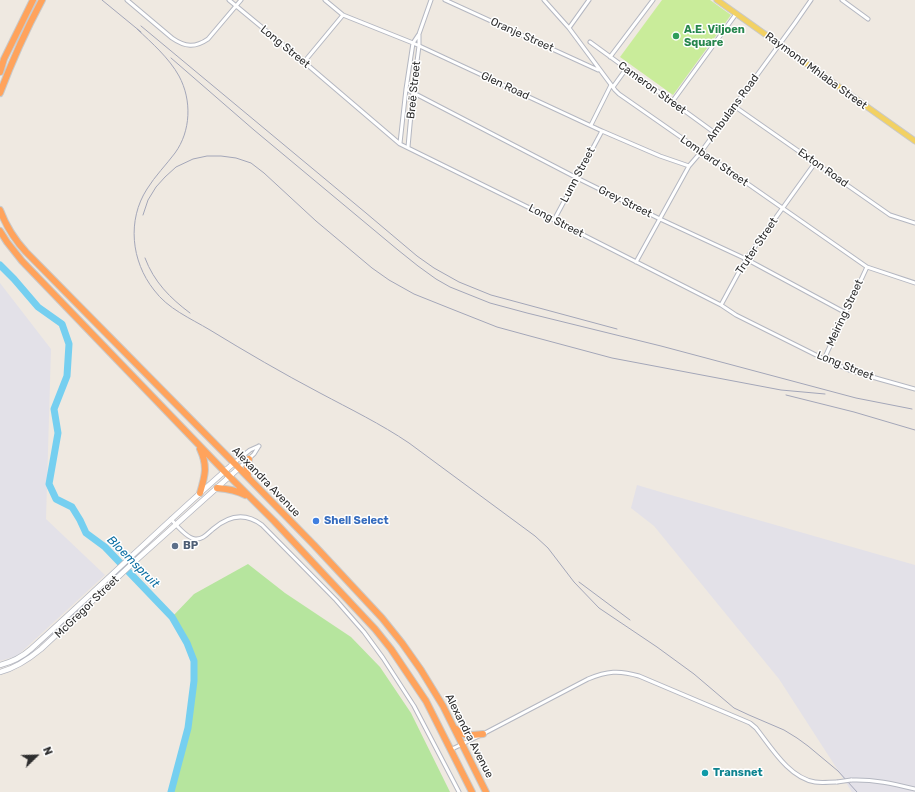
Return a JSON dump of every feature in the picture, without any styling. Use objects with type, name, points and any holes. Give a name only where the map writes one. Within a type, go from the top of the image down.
[{"type":"highway","points":[[0,72],[4,59],[33,0]]},
{"type":"highway","points":[[0,93],[20,43],[42,0]]},
{"type":"highway","name":"Alexandra Avenue","points":[[0,210],[9,231],[19,245],[249,478],[382,618],[421,670],[443,706],[486,792]]},
{"type":"highway","name":"Alexandra Avenue","points":[[0,231],[22,261],[376,629],[426,702],[472,792]]},
{"type":"highway","points":[[198,444],[206,467],[200,494]]},
{"type":"highway","points":[[249,459],[247,468],[249,478]]},
{"type":"highway","points":[[217,488],[237,491],[256,503]]},
{"type":"highway","points":[[411,678],[421,670]]},
{"type":"highway","points":[[453,724],[458,731],[462,733],[468,735],[483,734]]},
{"type":"main road","name":"Raymond Mhlaba Street","points":[[717,0],[915,141]]},
{"type":"main road","name":"McGregor Street","points":[[0,665],[11,662],[26,653],[234,463]]},
{"type":"main road","name":"McGregor Street","points":[[0,672],[15,667],[31,658],[119,575],[239,468]]},
{"type":"street","points":[[127,0],[172,38],[179,43],[190,45],[202,43],[208,39],[241,0]]},
{"type":"street","name":"Long Street","points":[[228,0],[304,62],[400,144],[554,220],[824,359],[856,373],[915,389]]},
{"type":"street","name":"Glen Road","points":[[325,0],[344,16],[413,43],[602,131],[660,156],[689,166]]},
{"type":"street","name":"Breë Street","points":[[400,144],[413,43],[419,34],[432,0]]},
{"type":"street","name":"Oranje Street","points":[[445,0],[600,70]]},
{"type":"street","name":"Lombard Street","points":[[544,0],[569,28],[619,94],[867,267],[915,283]]},
{"type":"street","points":[[569,28],[589,0]]},
{"type":"street","points":[[610,57],[653,0]]},
{"type":"street","name":"Ambulans Road","points":[[636,262],[689,166],[715,133],[810,0]]},
{"type":"street","points":[[842,0],[868,19]]},
{"type":"street","points":[[672,102],[736,14]]},
{"type":"street","points":[[304,62],[344,16]]},
{"type":"street","name":"Breë Street","points":[[408,147],[419,34]]},
{"type":"street","name":"Cameron Street","points":[[590,42],[715,133]]},
{"type":"street","points":[[591,125],[612,86],[626,69]]},
{"type":"street","name":"Grey Street","points":[[406,89],[577,178],[746,259],[846,313]]},
{"type":"street","name":"Exton Road","points":[[734,106],[890,215],[915,223]]},
{"type":"street","name":"Lunn Street","points":[[554,220],[602,131]]},
{"type":"street","name":"Truter Street","points":[[721,306],[746,259],[815,163]]},
{"type":"street","name":"Meiring Street","points":[[824,359],[867,267]]},
{"type":"street","points":[[234,463],[250,450],[259,446],[254,454],[239,468]]},
{"type":"street","points":[[171,519],[187,536],[197,540],[203,538],[220,523],[232,518],[250,518],[262,524],[336,600],[364,632],[414,706],[458,792]]},
{"type":"street","points":[[450,750],[588,679],[603,673],[619,672],[629,673],[654,682],[750,724],[756,728],[785,765],[792,772],[802,778],[814,782],[836,782],[864,779],[875,780],[915,789]]},
{"type":"shaded area","points":[[0,283],[51,349],[46,519],[105,575],[17,656],[0,661]]},
{"type":"shaded area","points":[[637,485],[915,565],[915,792],[852,792],[779,679],[654,526],[631,508]]},
{"type":"green space","name":"A.E. Viljoen Square","points":[[662,0],[710,0],[731,15],[673,95],[620,57]]},
{"type":"green space","points":[[248,564],[285,593],[351,637],[380,667],[411,713],[450,792],[171,792],[188,728],[194,681],[194,661],[187,643],[172,617],[194,594]]},
{"type":"waterway","name":"Bloemspruit","points":[[0,265],[38,307],[62,324],[69,344],[67,376],[54,409],[58,433],[49,484],[56,499],[72,507],[86,533],[105,547],[172,617],[187,643],[194,661],[194,681],[188,728],[171,792]]},
{"type":"railway","points":[[102,0],[141,32]]},
{"type":"railway","points":[[141,26],[417,256],[434,268],[459,282],[491,295],[617,329]]},
{"type":"railway","points":[[137,29],[160,51],[175,69],[183,85],[188,105],[187,125],[184,135],[175,153],[147,189],[136,214],[134,227],[134,240],[140,266],[146,279],[160,297],[180,313],[292,378],[376,423],[409,443],[535,536],[548,548],[574,582],[599,608],[694,674],[734,708],[784,730],[797,738],[838,771],[857,792]]},
{"type":"railway","points":[[171,58],[254,130],[398,250],[436,279],[450,287],[490,303],[527,313],[661,346],[856,398],[912,409]]},
{"type":"railway","points":[[143,215],[148,200],[156,187],[176,167],[193,159],[207,156],[236,158],[251,163],[316,221],[372,268],[389,280],[414,294],[497,327],[612,358],[781,390],[825,394]]},
{"type":"railway","points":[[145,258],[153,275],[163,289],[190,313]]},
{"type":"railway","points":[[786,395],[854,412],[915,430]]},
{"type":"railway","points":[[579,582],[630,620]]},
{"type":"place","name":"A.E. Viljoen Square","points":[[676,36]]},
{"type":"place","name":"Shell Select","points":[[316,521]]},
{"type":"place","name":"BP","points":[[175,546]]},
{"type":"place","name":"Transnet","points":[[705,773]]}]
